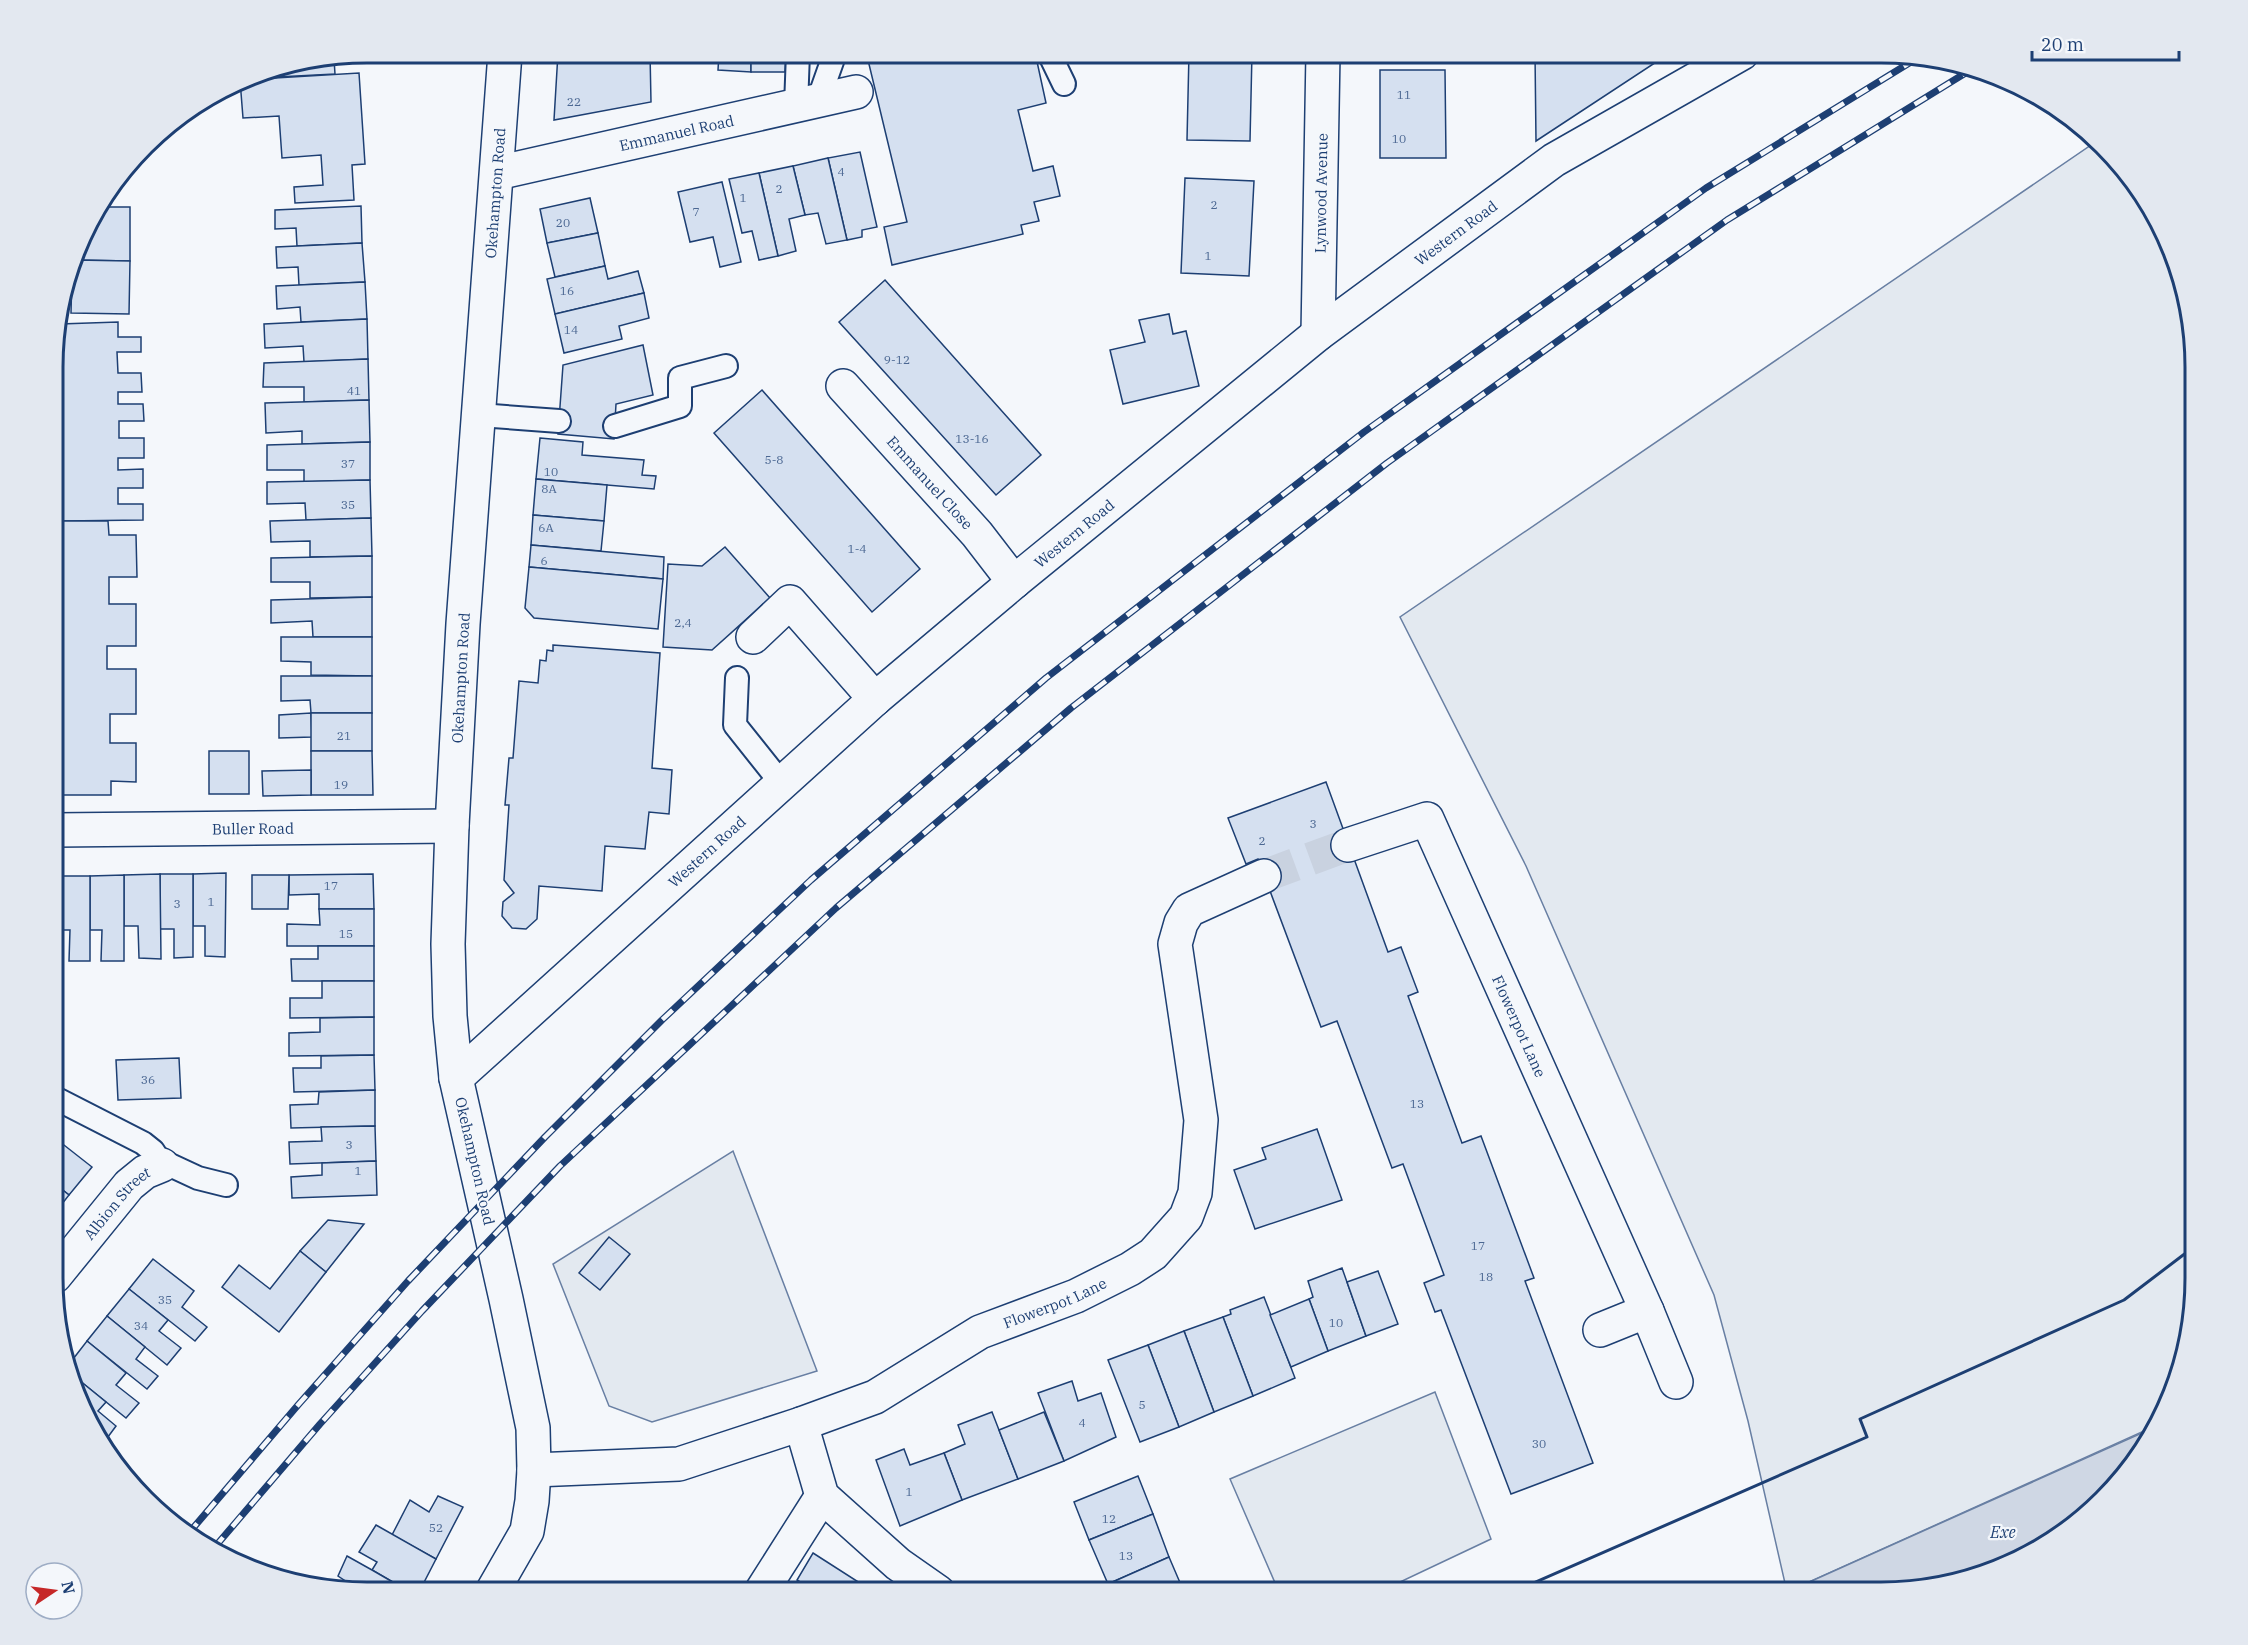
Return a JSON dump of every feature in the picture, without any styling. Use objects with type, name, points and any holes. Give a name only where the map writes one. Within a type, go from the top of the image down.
[{"type":"street","name":"Okehampton Road","points":[[498,1582],[527,1531],[534,1470],[533,1428],[456,1078],[450,1016],[448,944],[463,624],[504,63]]},
{"type":"street","name":"Lynwood Avenue","points":[[1317,334],[1323,63]]},
{"type":"street","name":"Western Road","points":[[456,1078],[875,699],[1317,334],[1554,160],[1724,63]]},
{"type":"street","name":"Emmanuel Road","points":[[497,173],[856,92]]},
{"type":"street","name":"Emmanuel Close","points":[[843,386],[977,534],[1014,582]]},
{"type":"street","points":[[753,637],[790,602],[875,699]]},
{"type":"street","name":"Flowerpot Lane","points":[[1348,845],[1427,819],[1647,1311],[1676,1382]]},
{"type":"street","name":"Buller Road","points":[[63,830],[452,826]]},
{"type":"street","name":"Flowerpot Lane","points":[[534,1470],[679,1464],[801,1424],[875,1397],[980,1332],[1076,1296],[1121,1274],[1153,1254],[1174,1233],[1186,1216],[1194,1193],[1201,1120],[1175,944],[1181,923],[1189,910],[1264,876]]},
{"type":"street","name":"Albion Street","points":[[63,1266],[129,1185],[145,1172],[162,1165]]},
{"type":"street","points":[[1600,1330],[1647,1311]]},
{"type":"street","points":[[801,1424],[822,1496],[919,1582]]},
{"type":"street","points":[[767,1582],[822,1496]]},
{"type":"lane","points":[[800,63],[807,103]]},
{"type":"lane","points":[[807,103],[829,63]]},
{"type":"lane","points":[[1054,63],[1064,84]]},
{"type":"lane","points":[[615,426],[680,406],[680,378],[726,366]]},
{"type":"lane","points":[[479,415],[559,421]]},
{"type":"lane","points":[[736,678],[735,725],[782,784]]},
{"type":"lane","points":[[63,1102],[143,1143],[153,1151],[162,1165],[170,1165],[198,1178],[226,1185]]},
{"type":"shaded area","points":[[2090,146],[2110,166],[2134,198],[2154,232],[2169,269],[2179,308],[2185,367],[2185,1278],[2182,1318],[2175,1357],[2154,1413],[2143,1431],[1809,1582],[1785,1582],[1748,1421],[1714,1295],[1526,866],[1400,617]]},
{"type":"shaded area","points":[[733,1151],[817,1371],[652,1422],[609,1406],[553,1264]]},
{"type":"shaded area","points":[[1435,1392],[1491,1539],[1400,1582],[1275,1582],[1230,1479]]},
{"type":"water","name":"Exe","points":[[2142,1433],[2110,1479],[2082,1507],[2050,1531],[2016,1551],[1960,1572],[1921,1579],[1881,1582],[1809,1582]]},
{"type":"building","points":[[557,63],[650,63],[651,102],[554,120]]},
{"type":"building","points":[[718,63],[751,63],[751,72],[718,70]]},
{"type":"building","points":[[751,63],[785,63],[785,72],[751,72]]},
{"type":"building","points":[[869,63],[1037,63],[1046,103],[1018,110],[1033,171],[1053,166],[1060,196],[1034,202],[1039,221],[1021,225],[1023,234],[892,265],[884,227],[907,222]]},
{"type":"building","points":[[1189,63],[1252,63],[1250,141],[1187,140]]},
{"type":"building","points":[[1535,63],[1655,63],[1536,141]]},
{"type":"building","points":[[334,65],[335,74],[277,77],[288,73]]},
{"type":"building","points":[[1380,70],[1445,70],[1446,158],[1380,158]]},
{"type":"building","points":[[359,73],[365,164],[352,165],[354,200],[295,203],[294,187],[323,185],[321,155],[282,158],[279,116],[243,118],[241,90],[272,78]]},
{"type":"building","points":[[860,152],[877,227],[862,230],[862,237],[847,240],[828,158]]},
{"type":"building","points":[[828,158],[847,240],[826,244],[818,213],[805,215],[793,166]]},
{"type":"building","points":[[793,166],[805,215],[789,219],[796,251],[778,256],[759,173]]},
{"type":"building","points":[[759,173],[778,256],[759,260],[752,231],[742,233],[729,179]]},
{"type":"building","points":[[1185,178],[1254,181],[1249,276],[1181,273]]},
{"type":"building","points":[[722,182],[741,262],[720,267],[713,237],[690,242],[678,192]]},
{"type":"building","points":[[590,198],[598,233],[547,243],[540,209]]},
{"type":"building","points":[[361,206],[362,243],[297,246],[296,228],[275,229],[275,210]]},
{"type":"building","points":[[109,207],[130,207],[130,261],[82,260],[94,232]]},
{"type":"building","points":[[598,233],[605,266],[555,277],[547,243]]},
{"type":"building","points":[[362,243],[365,282],[299,285],[298,267],[277,268],[276,247]]},
{"type":"building","points":[[82,260],[130,261],[129,314],[71,313],[73,288]]},
{"type":"building","points":[[605,266],[608,279],[638,271],[644,293],[555,314],[547,279]]},
{"type":"building","points":[[885,280],[1041,455],[996,495],[839,322]]},
{"type":"building","points":[[365,282],[367,319],[301,322],[300,307],[277,309],[276,286]]},
{"type":"building","points":[[644,293],[649,318],[619,326],[622,339],[564,353],[555,314]]},
{"type":"building","points":[[1169,314],[1173,334],[1186,331],[1199,386],[1123,404],[1110,350],[1145,342],[1139,320]]},
{"type":"building","points":[[367,319],[368,359],[304,362],[303,346],[265,348],[264,324]]},
{"type":"building","points":[[118,322],[118,337],[141,337],[141,352],[117,352],[118,373],[141,373],[142,392],[118,392],[118,404],[143,404],[144,421],[119,421],[119,438],[144,438],[144,458],[118,458],[118,470],[143,469],[143,488],[118,488],[118,504],[143,504],[143,520],[63,521],[63,367],[67,324]]},
{"type":"building","points":[[643,345],[653,395],[616,404],[614,439],[558,434],[563,365]]},
{"type":"building","points":[[368,359],[369,400],[304,402],[304,387],[263,387],[264,363]]},
{"type":"building","points":[[762,390],[920,569],[872,612],[714,433]]},
{"type":"building","points":[[369,400],[370,442],[302,444],[302,431],[266,433],[265,403]]},
{"type":"building","points":[[540,438],[583,442],[582,455],[644,460],[642,475],[656,476],[654,489],[536,479]]},
{"type":"building","points":[[370,442],[370,480],[304,482],[304,470],[267,470],[267,445]]},
{"type":"building","points":[[536,479],[607,485],[604,521],[533,515]]},
{"type":"building","points":[[370,480],[371,518],[306,520],[305,503],[267,504],[267,482]]},
{"type":"building","points":[[533,515],[604,521],[601,551],[531,545]]},
{"type":"building","points":[[371,518],[372,556],[310,557],[310,541],[271,542],[270,521]]},
{"type":"building","points":[[63,521],[108,521],[109,535],[136,535],[137,577],[109,577],[109,604],[136,604],[136,646],[107,646],[107,669],[136,669],[136,714],[110,714],[110,743],[136,743],[136,782],[111,781],[111,795],[63,795]]},
{"type":"building","points":[[531,545],[664,557],[663,579],[529,567]]},
{"type":"building","points":[[725,547],[770,598],[712,650],[663,647],[668,564],[702,566]]},
{"type":"building","points":[[372,556],[372,597],[310,598],[310,582],[271,582],[271,558]]},
{"type":"building","points":[[529,567],[663,579],[658,629],[534,618],[525,608]]},
{"type":"building","points":[[372,597],[372,637],[313,637],[312,621],[271,623],[271,600]]},
{"type":"building","points":[[281,637],[372,637],[372,676],[311,675],[311,662],[281,661]]},
{"type":"building","points":[[553,645],[660,653],[652,768],[672,770],[669,814],[649,812],[645,849],[605,846],[602,891],[539,886],[537,919],[526,929],[512,928],[502,916],[503,902],[514,893],[504,880],[509,805],[505,805],[509,758],[513,758],[519,681],[538,683],[540,660],[546,661],[547,650],[553,651]]},
{"type":"building","points":[[281,676],[372,676],[372,713],[311,713],[310,700],[281,701]]},
{"type":"building","points":[[311,713],[312,737],[279,738],[279,715]]},
{"type":"building","points":[[311,713],[372,713],[372,751],[311,751]]},
{"type":"building","points":[[209,751],[249,751],[249,794],[209,794]]},
{"type":"building","points":[[311,751],[372,751],[373,795],[311,795]]},
{"type":"building","points":[[311,770],[311,795],[263,796],[262,771]]},
{"type":"building","points":[[1326,782],[1388,952],[1401,947],[1418,992],[1408,996],[1462,1143],[1481,1136],[1534,1278],[1525,1281],[1593,1463],[1511,1494],[1441,1310],[1435,1312],[1424,1283],[1444,1275],[1403,1164],[1392,1168],[1337,1021],[1321,1027],[1258,859],[1246,864],[1228,818]]},
{"type":"building","points":[[226,873],[225,957],[205,956],[205,926],[193,926],[193,874]]},
{"type":"building","points":[[160,874],[193,874],[193,957],[174,958],[174,929],[160,929]]},
{"type":"building","points":[[160,874],[161,959],[139,958],[138,926],[124,926],[124,875]]},
{"type":"building","points":[[373,874],[374,909],[319,909],[319,894],[289,895],[289,875]]},
{"type":"building","points":[[124,875],[124,961],[101,961],[102,930],[90,930],[90,876]]},
{"type":"building","points":[[252,875],[289,875],[288,909],[252,909]]},
{"type":"building","points":[[63,876],[90,876],[90,961],[69,961],[70,930],[63,930]]},
{"type":"building","points":[[319,909],[374,909],[374,946],[287,946],[287,924],[320,925]]},
{"type":"building","points":[[318,946],[374,946],[374,981],[292,981],[291,959],[318,959]]},
{"type":"building","points":[[322,981],[374,981],[374,1017],[290,1018],[290,998],[322,998]]},
{"type":"building","points":[[374,1017],[374,1055],[289,1056],[289,1033],[320,1032],[320,1018]]},
{"type":"building","points":[[374,1055],[375,1090],[294,1092],[293,1068],[321,1068],[321,1056]]},
{"type":"building","points":[[179,1058],[181,1098],[118,1100],[116,1060]]},
{"type":"building","points":[[375,1090],[375,1126],[291,1128],[290,1105],[318,1104],[319,1092]]},
{"type":"building","points":[[375,1126],[376,1161],[290,1164],[289,1142],[322,1141],[321,1127]]},
{"type":"building","points":[[1317,1129],[1342,1200],[1255,1229],[1234,1170],[1266,1159],[1262,1148]]},
{"type":"building","points":[[63,1144],[92,1167],[69,1195],[63,1190]]},
{"type":"building","points":[[376,1161],[377,1195],[292,1198],[291,1177],[322,1175],[322,1163]]},
{"type":"building","points":[[63,1190],[69,1195],[63,1203]]},
{"type":"building","points":[[328,1220],[364,1224],[326,1272],[300,1251]]},
{"type":"building","points":[[609,1237],[630,1254],[600,1290],[579,1273]]},
{"type":"building","points":[[300,1251],[326,1272],[279,1332],[222,1287],[239,1265],[270,1289]]},
{"type":"building","points":[[153,1259],[194,1291],[182,1307],[207,1327],[195,1341],[129,1289]]},
{"type":"building","points":[[1342,1268],[1366,1336],[1328,1351],[1309,1299],[1313,1297],[1308,1281]]},
{"type":"building","points":[[1378,1271],[1398,1324],[1366,1336],[1347,1282]]},
{"type":"building","points":[[129,1289],[168,1320],[159,1331],[181,1348],[167,1365],[107,1316]]},
{"type":"building","points":[[1264,1297],[1295,1378],[1253,1396],[1223,1317],[1231,1314],[1230,1310]]},
{"type":"building","points":[[1309,1299],[1328,1351],[1291,1367],[1270,1315]]},
{"type":"building","points":[[107,1316],[145,1347],[136,1359],[158,1376],[147,1389],[87,1341]]},
{"type":"building","points":[[1223,1317],[1253,1396],[1214,1412],[1184,1331]]},
{"type":"building","points":[[1184,1331],[1214,1412],[1179,1427],[1148,1345]]},
{"type":"building","points":[[87,1341],[126,1373],[116,1385],[139,1403],[126,1418],[81,1382],[73,1359]]},
{"type":"building","points":[[1148,1345],[1179,1427],[1140,1442],[1108,1360]]},
{"type":"building","points":[[1072,1381],[1078,1401],[1101,1393],[1116,1437],[1064,1461],[1038,1393]]},
{"type":"building","points":[[81,1382],[106,1402],[98,1411],[116,1426],[108,1437],[94,1413]]},
{"type":"building","points":[[992,1412],[1018,1479],[962,1500],[944,1453],[965,1444],[958,1425]]},
{"type":"building","points":[[1044,1412],[1064,1461],[1018,1479],[999,1430]]},
{"type":"building","points":[[904,1449],[910,1465],[944,1453],[962,1500],[900,1526],[876,1460]]},
{"type":"building","points":[[1138,1476],[1153,1514],[1089,1540],[1074,1502]]},
{"type":"building","points":[[438,1496],[463,1507],[436,1559],[392,1535],[410,1500],[429,1512]]},
{"type":"building","points":[[1153,1514],[1169,1557],[1113,1582],[1107,1582],[1089,1540]]},
{"type":"building","points":[[376,1525],[436,1559],[424,1582],[393,1582],[372,1570],[377,1562],[359,1552]]},
{"type":"building","points":[[813,1553],[858,1582],[800,1582],[797,1580]]},
{"type":"building","points":[[347,1556],[392,1582],[345,1581],[338,1576]]},
{"type":"building","points":[[1169,1557],[1180,1582],[1113,1582]]},
{"type":"tunnel","points":[[1264,876],[1348,845]]},
{"type":"railway","points":[[193,1528],[408,1281],[545,1137],[662,1020],[811,880],[1046,678],[1364,432],[1706,188],[1907,65]]},
{"type":"railway","points":[[218,1543],[320,1424],[422,1311],[560,1166],[836,908],[1071,708],[1387,463],[1727,220],[1964,74]]},
{"type":"wall","points":[[1536,1582],[1867,1437],[1860,1419],[2124,1300],[2185,1254]]}]
